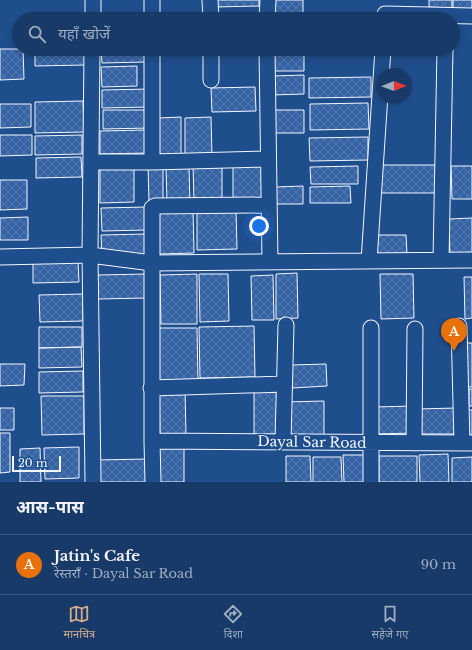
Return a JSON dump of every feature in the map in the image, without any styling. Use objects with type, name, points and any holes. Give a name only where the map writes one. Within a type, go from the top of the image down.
[{"type":"street","points":[[93,0],[93,12]]},
{"type":"street","points":[[152,0],[152,12]]},
{"type":"street","points":[[210,0],[211,12]]},
{"type":"street","points":[[267,12],[268,0]]},
{"type":"street","points":[[460,17],[472,16]]},
{"type":"street","points":[[92,56],[90,255],[92,482]]},
{"type":"street","points":[[152,56],[152,162]]},
{"type":"street","points":[[211,56],[211,80]]},
{"type":"street","points":[[267,56],[270,262]]},
{"type":"street","points":[[369,261],[383,56]]},
{"type":"street","points":[[441,260],[445,56]]},
{"type":"street","points":[[91,162],[268,159]]},
{"type":"street","points":[[153,482],[151,388],[152,208],[155,206],[269,205]]},
{"type":"street","points":[[0,257],[90,255],[152,263],[472,260]]},
{"type":"street","points":[[283,442],[286,324]]},
{"type":"street","points":[[459,326],[467,443]]},
{"type":"street","points":[[371,328],[371,482]]},
{"type":"street","points":[[414,443],[415,329]]},
{"type":"street","points":[[151,388],[284,384]]},
{"type":"street","name":"Dayal Sar Road","points":[[152,441],[467,443]]},
{"type":"building","points":[[214,0],[259,0],[259,6],[214,7]]},
{"type":"building","points":[[273,0],[303,0],[303,12],[273,12]]},
{"type":"building","points":[[429,0],[452,0],[452,8],[429,7]]},
{"type":"building","points":[[453,0],[472,0],[472,11],[453,10]]},
{"type":"building","points":[[0,49],[12,49],[12,56],[23,56],[24,79],[0,80]]},
{"type":"building","points":[[35,56],[86,56],[86,65],[35,66]]},
{"type":"building","points":[[102,56],[146,56],[146,62],[102,63]]},
{"type":"building","points":[[271,56],[304,56],[304,71],[271,71]]},
{"type":"building","points":[[137,66],[137,86],[102,87],[101,67]]},
{"type":"building","points":[[304,75],[304,94],[272,95],[272,76]]},
{"type":"building","points":[[371,77],[371,97],[309,98],[309,78]]},
{"type":"building","points":[[255,87],[256,111],[212,112],[211,88]]},
{"type":"building","points":[[149,89],[149,107],[102,108],[102,90]]},
{"type":"building","points":[[83,101],[84,132],[35,133],[35,102]]},
{"type":"building","points":[[368,103],[369,129],[310,130],[310,104]]},
{"type":"building","points":[[0,104],[31,104],[31,127],[0,128]]},
{"type":"building","points":[[103,110],[150,110],[150,128],[103,129]]},
{"type":"building","points":[[271,110],[304,110],[304,133],[272,133]]},
{"type":"building","points":[[181,117],[181,157],[159,157],[159,118]]},
{"type":"building","points":[[211,117],[212,156],[185,157],[185,118]]},
{"type":"building","points":[[146,130],[147,153],[100,154],[100,131]]},
{"type":"building","points":[[0,135],[32,135],[32,155],[0,156]]},
{"type":"building","points":[[82,135],[82,154],[35,155],[35,136]]},
{"type":"building","points":[[368,137],[368,160],[310,161],[309,138]]},
{"type":"building","points":[[81,157],[82,177],[36,178],[36,158]]},
{"type":"building","points":[[222,164],[222,202],[194,203],[193,165]]},
{"type":"building","points":[[262,165],[263,201],[233,202],[233,166]]},
{"type":"building","points":[[379,165],[438,165],[438,193],[379,193]]},
{"type":"building","points":[[100,166],[134,166],[134,202],[100,203]]},
{"type":"building","points":[[148,166],[163,166],[163,203],[149,203]]},
{"type":"building","points":[[358,166],[358,184],[311,184],[310,167]]},
{"type":"building","points":[[451,166],[472,166],[472,199],[452,199]]},
{"type":"building","points":[[166,167],[189,167],[190,203],[167,203]]},
{"type":"building","points":[[0,180],[27,180],[27,209],[0,210]]},
{"type":"building","points":[[303,186],[303,204],[276,204],[276,187]]},
{"type":"building","points":[[350,186],[351,203],[310,203],[310,187]]},
{"type":"building","points":[[146,207],[147,230],[102,231],[101,208]]},
{"type":"building","points":[[159,209],[193,209],[194,253],[159,254]]},
{"type":"building","points":[[236,209],[237,249],[197,250],[197,210]]},
{"type":"building","points":[[28,217],[28,240],[0,240],[0,218]]},
{"type":"building","points":[[472,218],[472,255],[450,256],[449,219]]},
{"type":"building","points":[[147,234],[148,255],[102,255],[101,235]]},
{"type":"building","points":[[376,235],[406,235],[407,254],[376,255]]},
{"type":"building","points":[[78,261],[79,282],[33,283],[33,262]]},
{"type":"building","points":[[297,273],[298,318],[276,319],[276,274]]},
{"type":"building","points":[[147,274],[147,298],[98,299],[97,275]]},
{"type":"building","points":[[197,274],[197,324],[161,324],[160,275]]},
{"type":"building","points":[[199,274],[228,274],[229,321],[200,322]]},
{"type":"building","points":[[380,274],[413,274],[414,318],[381,319]]},
{"type":"building","points":[[273,275],[274,320],[252,320],[251,276]]},
{"type":"building","points":[[464,277],[472,277],[472,318],[465,319]]},
{"type":"building","points":[[83,294],[83,321],[40,322],[39,295]]},
{"type":"building","points":[[254,326],[255,377],[200,378],[199,327]]},
{"type":"building","points":[[39,327],[82,327],[82,347],[39,348]]},
{"type":"building","points":[[158,328],[197,328],[198,382],[159,382]]},
{"type":"building","points":[[466,343],[472,343],[472,387],[467,387]]},
{"type":"building","points":[[81,347],[82,367],[39,368],[39,348]]},
{"type":"building","points":[[0,364],[25,364],[24,385],[0,386]]},
{"type":"building","points":[[326,364],[327,386],[292,388],[291,365]]},
{"type":"building","points":[[83,371],[83,392],[39,393],[39,372]]},
{"type":"building","points":[[185,388],[186,435],[160,436],[159,389]]},
{"type":"building","points":[[277,389],[277,434],[254,435],[254,390]]},
{"type":"building","points":[[469,389],[472,389],[472,406],[469,406]]},
{"type":"building","points":[[41,396],[84,396],[84,434],[42,435]]},
{"type":"building","points":[[324,401],[324,435],[286,436],[285,402]]},
{"type":"building","points":[[412,406],[413,433],[376,434],[375,407]]},
{"type":"building","points":[[0,408],[14,408],[14,430],[0,430]]},
{"type":"building","points":[[457,408],[458,434],[416,434],[416,409]]},
{"type":"building","points":[[465,410],[472,410],[472,435],[465,435]]},
{"type":"building","points":[[0,433],[10,433],[10,472],[0,473]]},
{"type":"building","points":[[79,447],[79,478],[45,479],[44,448]]},
{"type":"building","points":[[40,448],[41,482],[20,482],[20,449]]},
{"type":"building","points":[[158,448],[184,448],[184,482],[159,482]]},
{"type":"building","points":[[448,454],[449,482],[420,482],[419,455]]},
{"type":"building","points":[[343,455],[366,455],[366,482],[344,482]]},
{"type":"building","points":[[286,456],[310,456],[311,482],[286,482]]},
{"type":"building","points":[[379,456],[417,456],[417,482],[379,482]]},
{"type":"building","points":[[313,457],[341,457],[342,482],[313,482]]},
{"type":"building","points":[[472,457],[472,482],[452,482],[452,458]]},
{"type":"building","points":[[147,459],[147,482],[96,482],[96,460]]},
{"type":"place","name":"Jatin's Cafe","points":[[454,351]]}]
